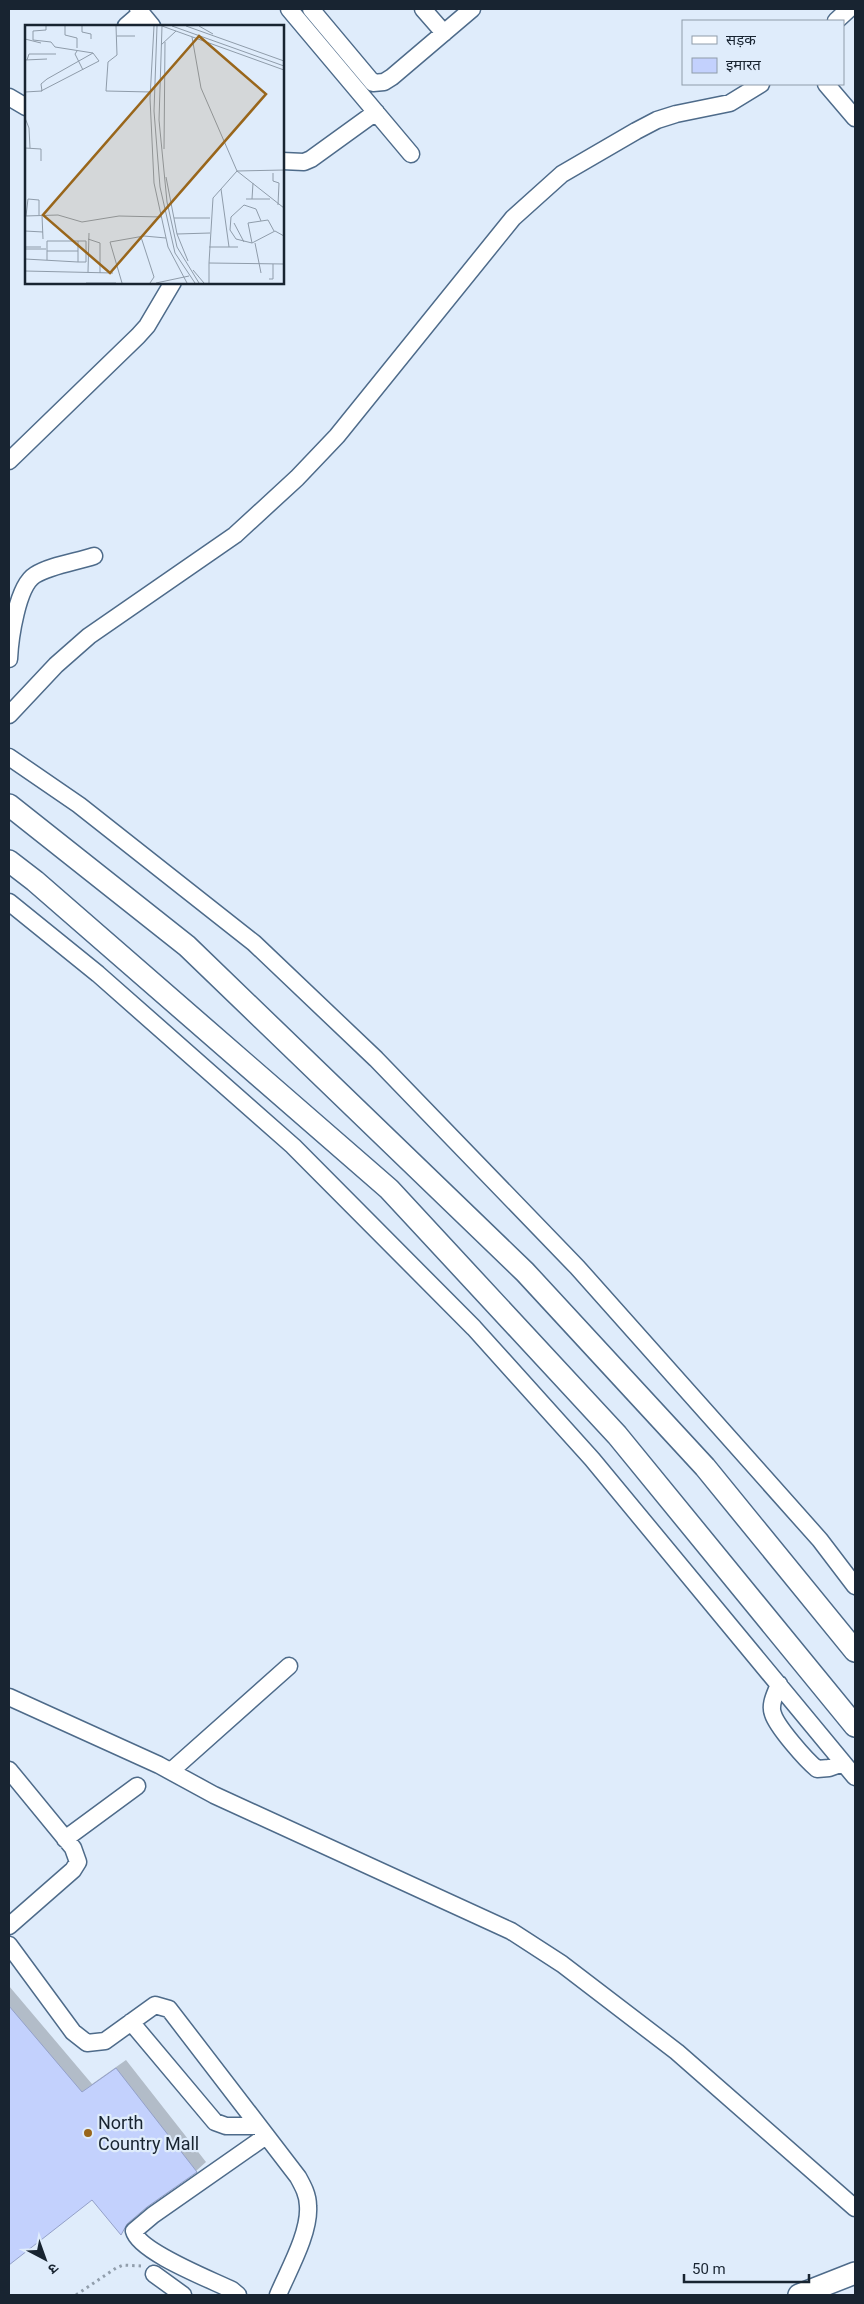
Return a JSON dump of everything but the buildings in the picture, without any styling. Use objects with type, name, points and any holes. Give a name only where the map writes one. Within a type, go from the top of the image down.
[{"type":"main road","points":[[9,805],[187,946],[524,1272],[705,1467],[855,1651]]},
{"type":"main road","points":[[9,862],[42,888],[389,1189],[617,1435],[855,1726]]},
{"type":"main road","points":[[799,2295],[855,2273]]},
{"type":"street","points":[[288,9],[411,154]]},
{"type":"street","points":[[311,9],[373,83],[384,82],[392,77],[472,9]]},
{"type":"street","points":[[423,9],[444,33]]},
{"type":"street","points":[[837,20],[849,9]]},
{"type":"street","points":[[127,25],[140,11],[151,25]]},
{"type":"street","points":[[9,715],[56,665],[89,636],[235,535],[297,478],[343,429],[512,218],[562,174],[657,120],[730,103],[759,85]]},
{"type":"street","points":[[827,85],[855,118]]},
{"type":"street","points":[[9,97],[25,106]]},
{"type":"street","points":[[284,161],[299,162],[311,160],[376,112]]},
{"type":"street","points":[[9,461],[138,336],[147,326],[172,284]]},
{"type":"street","points":[[9,659],[16,614],[27,583],[37,574],[94,556]]},
{"type":"street","points":[[9,694],[9,715]]},
{"type":"street","points":[[9,757],[79,805],[254,943],[376,1059],[577,1268],[820,1540],[855,1586]]},
{"type":"street","points":[[9,902],[98,974],[293,1146],[474,1328],[592,1459],[855,1777]]},
{"type":"street","points":[[172,1771],[289,1666]]},
{"type":"street","points":[[779,1684],[772,1704],[773,1714],[808,1762],[817,1769],[844,1763]]},
{"type":"street","points":[[9,1697],[172,1771],[214,1795],[511,1931],[562,1964],[678,2052],[855,2208]]},
{"type":"street","points":[[9,1770],[76,1854],[76,1866],[9,1926]]},
{"type":"street","points":[[65,1839],[136,1786]]},
{"type":"street","points":[[9,1946],[73,2032],[87,2042],[105,2041],[155,2005],[169,2009],[298,2177],[305,2190],[308,2207],[300,2245],[278,2295]]},
{"type":"street","points":[[131,2022],[215,2122],[226,2126],[261,2131]]},
{"type":"street","points":[[238,2295],[232,2290],[167,2259],[137,2238],[134,2231],[261,2131]]},
{"type":"street","points":[[154,2274],[183,2295]]},
{"type":"path","points":[[76,2295],[124,2265],[142,2266],[154,2274]]},
{"type":"place","name":"North Country Mall","points":[[88,2133]]}]
